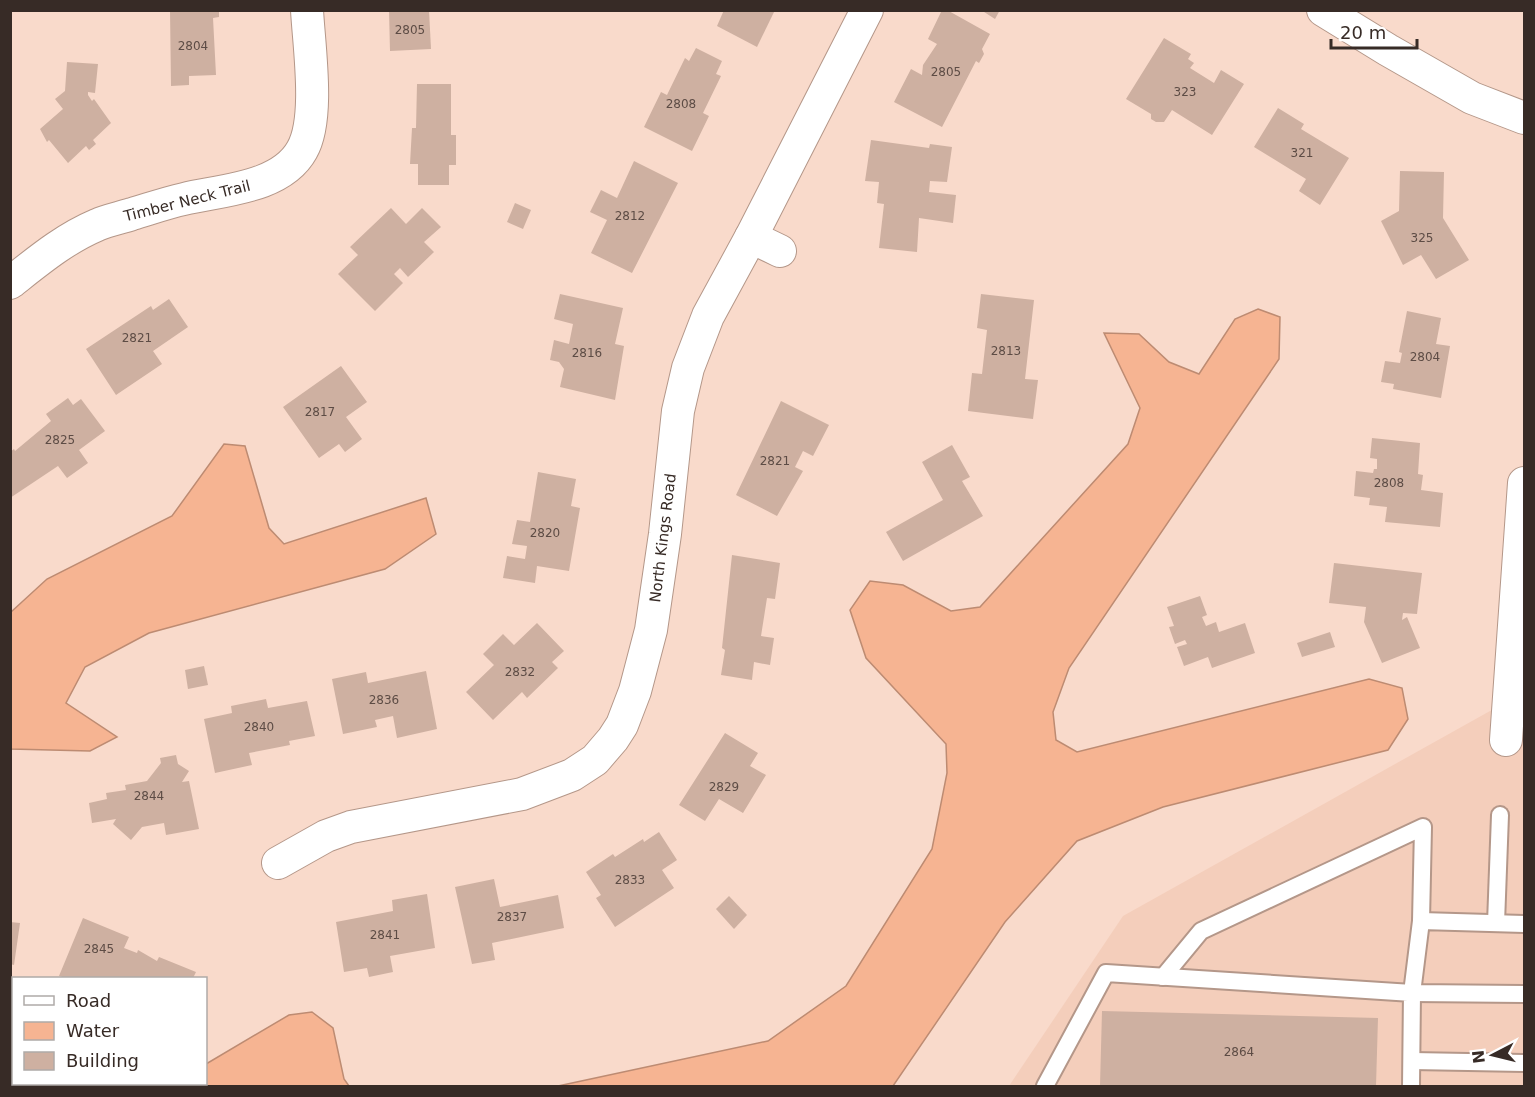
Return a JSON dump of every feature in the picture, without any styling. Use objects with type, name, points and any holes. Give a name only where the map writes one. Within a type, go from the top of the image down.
[{"type":"street","name":"Timber Neck Trail","points":[[10,283],[57,246],[98,224],[184,199],[251,185],[279,173],[293,163],[303,149],[310,127],[312,103],[307,10]]},
{"type":"street","name":"North Kings Road","points":[[278,863],[326,836],[351,827],[522,794],[572,775],[595,760],[614,739],[622,725],[635,690],[651,630],[665,534],[678,411],[688,368],[708,316],[867,10]]},
{"type":"street","points":[[1323,10],[1472,98],[1524,118]]},
{"type":"street","points":[[751,237],[780,251]]},
{"type":"street","points":[[1506,740],[1524,483]]},
{"type":"lane","points":[[1496,923],[1500,815]]},
{"type":"lane","points":[[1163,977],[1201,931],[1423,827],[1421,921],[1412,993],[1412,1086]]},
{"type":"lane","points":[[1421,921],[1524,924]]},
{"type":"lane","points":[[1045,1086],[1106,973],[1412,993],[1524,994]]},
{"type":"lane","points":[[1412,1061],[1524,1063]]},
{"type":"shaded area","points":[[1524,692],[1524,1086],[1009,1086],[1123,916]]},
{"type":"water","points":[[1258,309],[1280,317],[1279,359],[1069,668],[1053,712],[1056,740],[1077,752],[1369,679],[1402,688],[1408,719],[1388,750],[1163,807],[1077,841],[1005,922],[893,1086],[558,1086],[768,1041],[846,986],[932,849],[947,773],[946,744],[866,658],[850,610],[870,581],[903,585],[951,611],[980,607],[1128,444],[1140,408],[1104,333],[1139,334],[1169,362],[1199,374],[1235,319]]},
{"type":"water","points":[[224,444],[245,446],[269,528],[284,544],[426,498],[436,534],[385,569],[149,633],[85,667],[66,703],[117,737],[90,751],[11,749],[11,612],[47,579],[172,516]]},
{"type":"water","points":[[312,1012],[333,1028],[344,1079],[349,1086],[146,1086],[207,1085],[207,1063],[289,1015]]},
{"type":"water","points":[[11,1046],[12,1085],[72,1086],[11,1086]]},
{"type":"building","points":[[170,10],[219,10],[219,17],[213,18],[216,75],[189,76],[189,85],[171,86]]},
{"type":"building","points":[[389,10],[429,10],[431,49],[390,51]]},
{"type":"building","points":[[724,10],[775,10],[757,47],[717,26]]},
{"type":"building","points":[[942,10],[947,10],[990,34],[982,49],[984,54],[979,63],[976,61],[942,127],[894,102],[911,69],[922,75],[923,65],[937,44],[928,39]]},
{"type":"building","points":[[981,10],[1000,10],[995,19]]},
{"type":"building","points":[[1164,38],[1191,54],[1188,59],[1194,63],[1190,68],[1214,83],[1221,70],[1244,84],[1212,135],[1172,110],[1164,122],[1156,122],[1151,119],[1151,114],[1126,99]]},
{"type":"building","points":[[696,48],[722,61],[716,74],[721,76],[703,113],[709,116],[692,151],[644,127],[661,92],[667,95],[685,58],[689,61]]},
{"type":"building","points":[[67,62],[98,64],[95,93],[88,92],[88,95],[92,101],[94,99],[111,123],[93,140],[96,144],[89,150],[86,146],[68,163],[49,140],[47,142],[40,129],[63,109],[55,99],[65,91]]},
{"type":"building","points":[[417,84],[451,84],[451,135],[456,135],[456,165],[449,165],[449,185],[418,185],[418,164],[410,164],[412,128],[416,128]]},
{"type":"building","points":[[1278,108],[1304,124],[1301,129],[1349,158],[1320,205],[1299,191],[1306,179],[1254,147]]},
{"type":"building","points":[[871,140],[929,148],[930,144],[952,147],[947,182],[930,181],[929,192],[956,195],[953,223],[919,218],[917,252],[879,248],[884,204],[877,203],[879,182],[865,181]]},
{"type":"building","points":[[634,161],[678,183],[632,273],[591,253],[607,220],[590,212],[601,190],[617,198]]},
{"type":"building","points":[[1400,171],[1444,172],[1443,218],[1469,260],[1436,279],[1421,255],[1403,265],[1381,221],[1399,211]]},
{"type":"building","points":[[515,203],[531,210],[523,229],[507,222]]},
{"type":"building","points":[[391,208],[406,224],[422,208],[441,227],[424,242],[434,252],[408,277],[400,268],[394,274],[403,283],[375,311],[338,274],[358,255],[350,247]]},
{"type":"building","points":[[560,294],[623,308],[615,344],[624,346],[615,400],[560,387],[564,369],[559,362],[550,360],[554,340],[569,344],[573,324],[554,319]]},
{"type":"building","points":[[981,294],[1034,300],[1025,379],[1038,380],[1033,419],[968,411],[972,373],[982,374],[987,330],[977,328]]},
{"type":"building","points":[[169,299],[188,327],[153,351],[162,364],[116,395],[86,349],[151,306],[153,310]]},
{"type":"building","points":[[1407,311],[1441,318],[1436,344],[1450,346],[1441,398],[1393,389],[1394,384],[1381,382],[1385,361],[1400,363],[1402,353],[1399,352]]},
{"type":"building","points":[[341,366],[367,402],[346,417],[362,439],[345,452],[339,444],[319,458],[283,407]]},
{"type":"building","points":[[68,398],[73,405],[81,399],[105,431],[79,450],[88,463],[67,478],[58,466],[10,498],[10,452],[14,449],[15,451],[51,421],[46,414]]},
{"type":"building","points":[[781,401],[829,425],[813,456],[803,451],[795,467],[803,471],[777,516],[736,495]]},
{"type":"building","points":[[1372,438],[1420,443],[1418,474],[1423,475],[1421,490],[1443,493],[1440,527],[1385,522],[1387,507],[1369,505],[1370,498],[1354,496],[1356,471],[1373,473],[1374,469],[1377,469],[1377,459],[1370,458]]},
{"type":"building","points":[[952,445],[970,477],[962,481],[983,516],[903,561],[886,532],[943,500],[922,462]]},
{"type":"building","points":[[538,472],[576,479],[571,506],[580,508],[569,571],[537,566],[535,583],[503,578],[507,556],[525,559],[527,546],[512,544],[517,520],[530,522]]},
{"type":"building","points":[[732,555],[780,563],[775,599],[767,598],[761,636],[774,638],[770,665],[754,662],[752,680],[721,675]]},
{"type":"building","points":[[1334,563],[1422,573],[1417,614],[1403,613],[1402,620],[1407,617],[1420,648],[1382,663],[1364,622],[1366,607],[1329,603]]},
{"type":"building","points":[[1200,596],[1207,615],[1202,617],[1206,626],[1216,622],[1219,632],[1245,623],[1255,653],[1212,668],[1208,657],[1184,666],[1177,647],[1187,644],[1185,640],[1175,644],[1169,627],[1174,626],[1167,607]]},
{"type":"building","points":[[537,623],[564,651],[552,662],[558,668],[527,698],[522,692],[493,720],[466,692],[494,665],[483,654],[503,634],[514,645]]},
{"type":"building","points":[[1330,632],[1335,647],[1302,657],[1297,643]]},
{"type":"building","points":[[204,666],[208,685],[188,689],[185,670]]},
{"type":"building","points":[[426,671],[437,729],[397,738],[393,716],[375,720],[377,727],[343,734],[332,679],[366,672],[368,683]]},
{"type":"building","points":[[266,699],[268,708],[307,701],[315,736],[289,741],[290,745],[249,753],[252,765],[215,773],[204,719],[232,713],[231,706]]},
{"type":"building","points":[[725,733],[758,753],[750,766],[766,775],[743,813],[719,799],[705,821],[679,805]]},
{"type":"building","points":[[176,755],[178,764],[189,771],[182,782],[189,781],[199,829],[166,835],[164,823],[142,827],[131,840],[113,824],[116,819],[92,823],[89,803],[107,799],[106,793],[126,790],[125,785],[147,781],[161,763],[160,758]]},
{"type":"building","points":[[659,832],[677,860],[662,870],[674,888],[615,927],[596,898],[601,895],[586,872],[613,854],[615,857],[643,839],[644,842]]},
{"type":"building","points":[[494,879],[500,907],[558,895],[564,928],[492,943],[495,960],[472,964],[455,887]]},
{"type":"building","points":[[427,894],[435,948],[390,956],[393,972],[369,977],[367,968],[344,972],[336,922],[393,911],[392,900]]},
{"type":"building","points":[[729,896],[747,915],[734,929],[716,909]]},
{"type":"building","points":[[83,918],[129,937],[124,948],[137,953],[138,950],[157,961],[159,957],[196,972],[194,977],[59,976]]},
{"type":"building","points":[[10,922],[20,923],[14,965],[10,964]]},
{"type":"building","points":[[1102,1011],[1378,1018],[1376,1086],[1100,1086]]},
{"type":"building","points":[[152,1085],[188,1086],[153,1086]]}]
